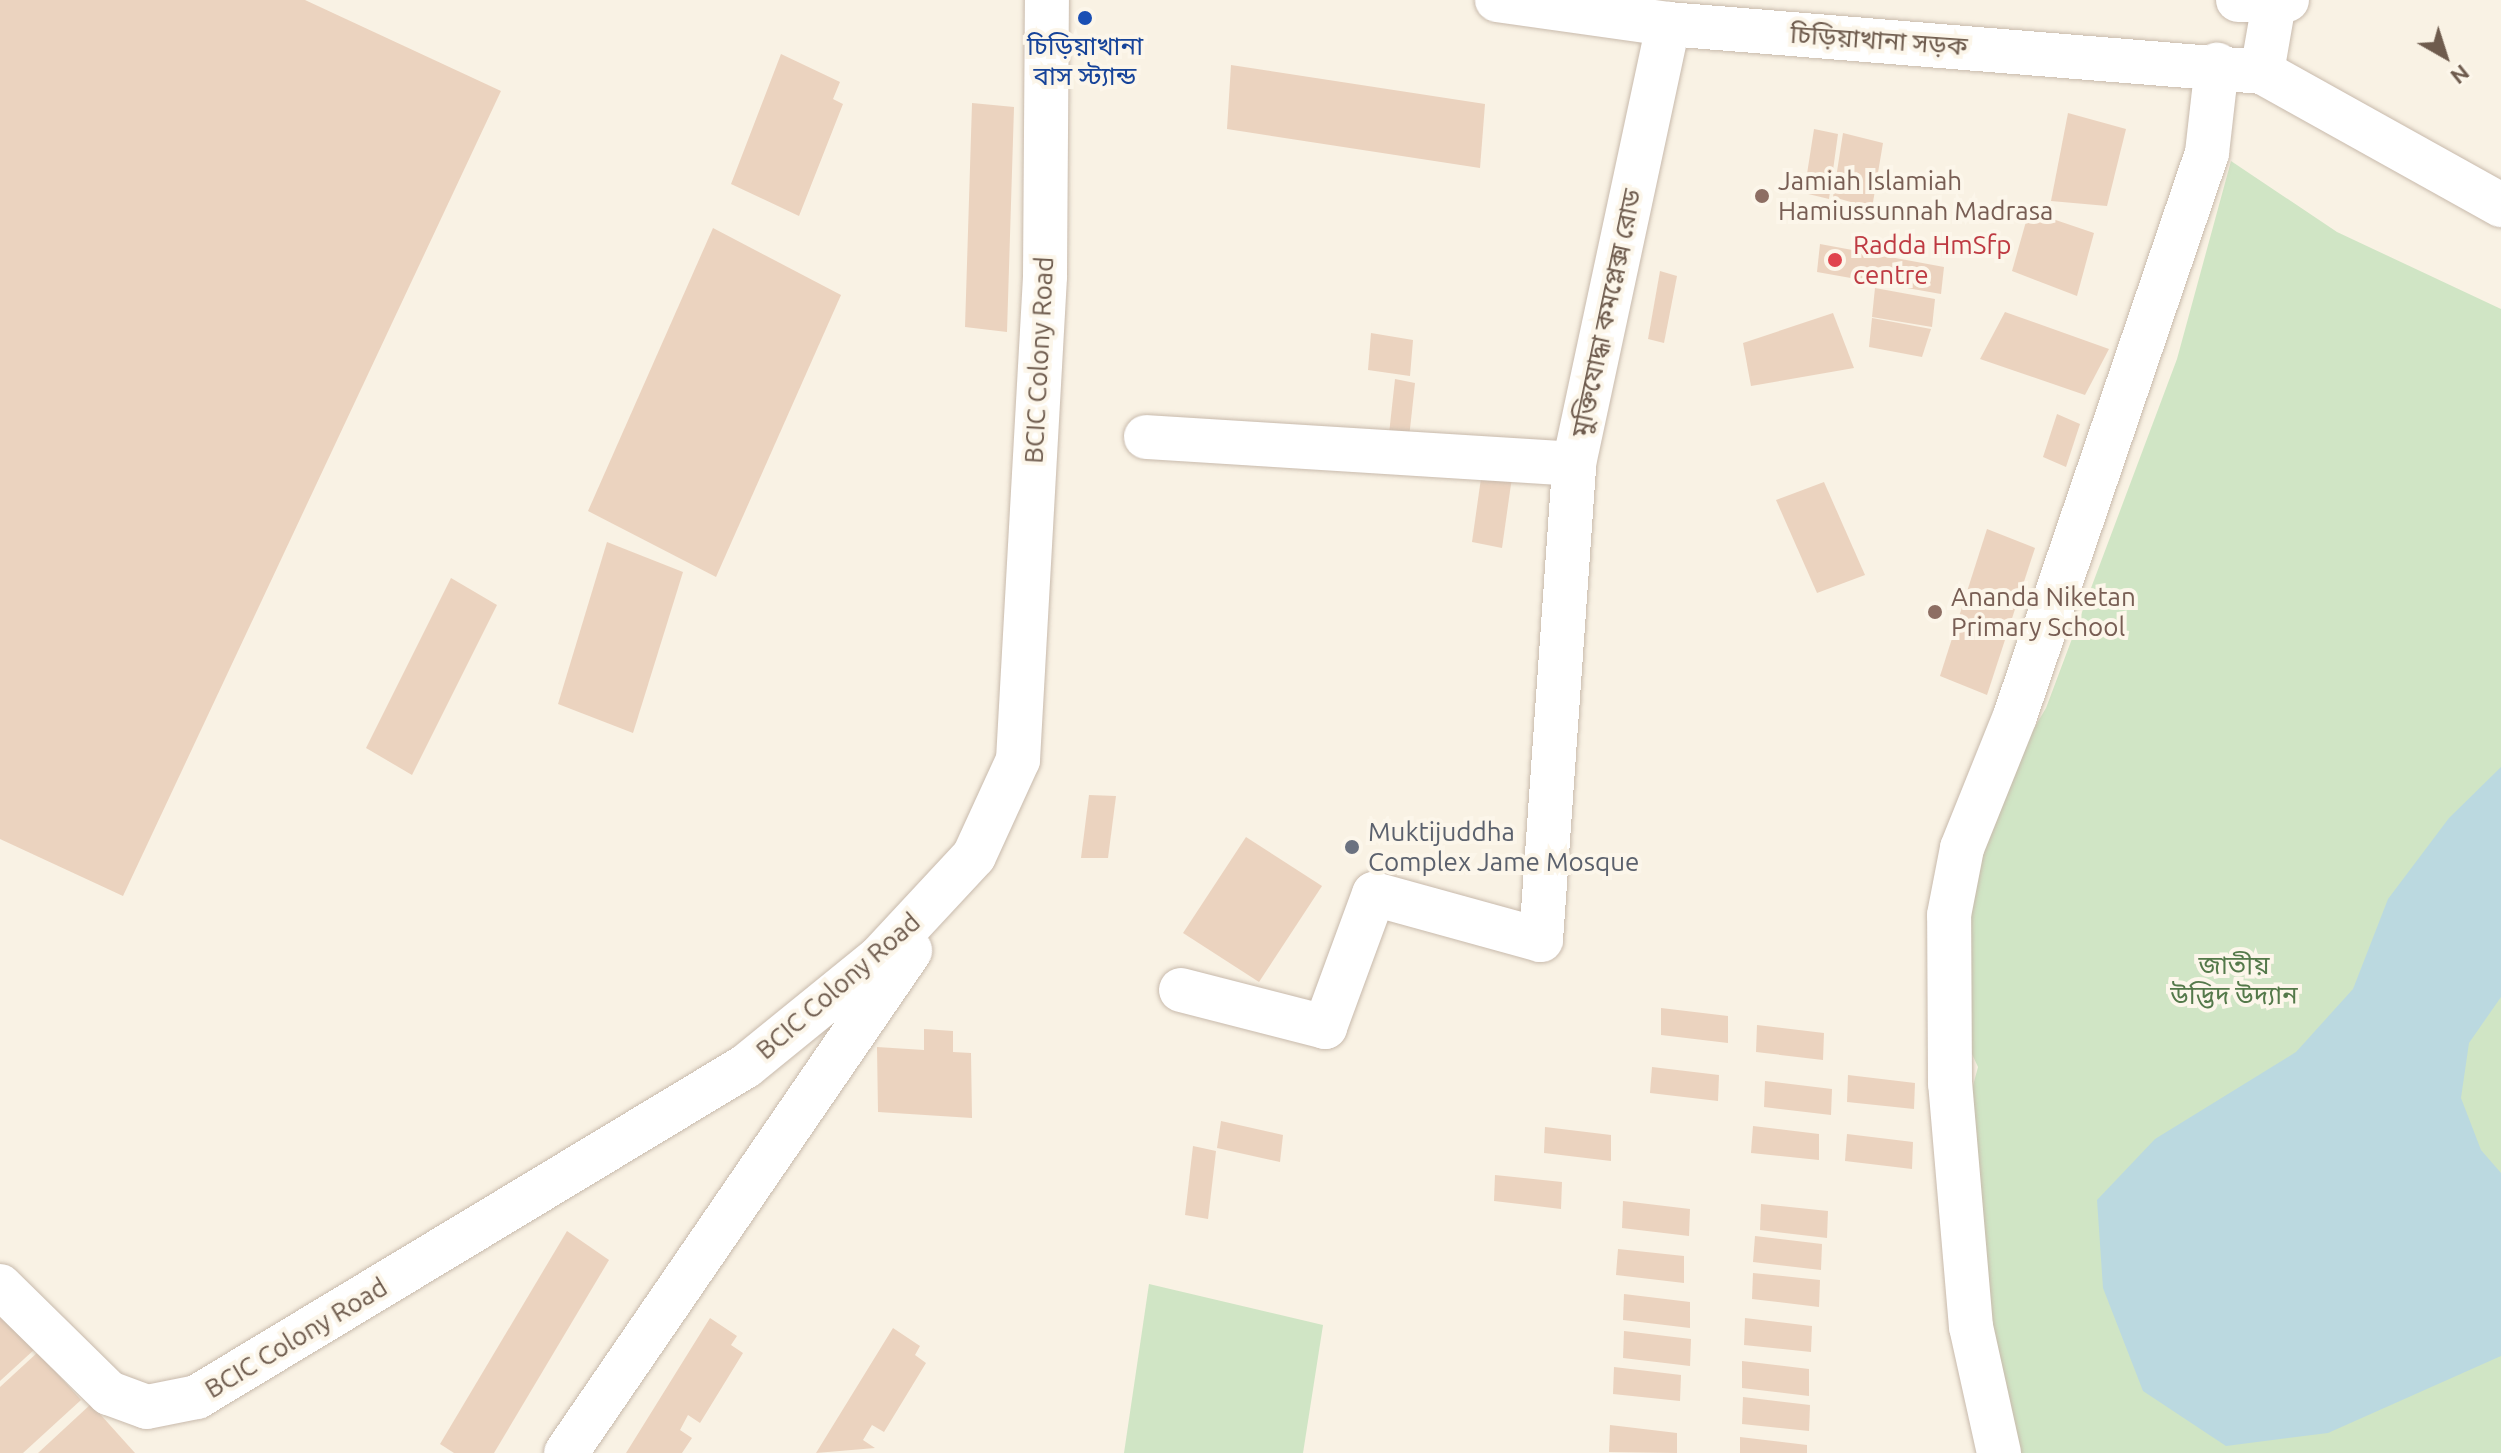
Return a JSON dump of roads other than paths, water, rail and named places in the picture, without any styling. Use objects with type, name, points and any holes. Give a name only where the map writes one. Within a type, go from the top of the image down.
[{"type":"street","name":"BCIC Colony Road","points":[[0,1286],[109,1393],[147,1407],[197,1397],[746,1066],[880,957],[974,856],[1018,760],[1045,276],[1047,0]]},
{"type":"street","name":"চিড়িয়াখানা সড়ক","points":[[1497,0],[1668,24],[2217,65],[2262,72],[2501,205]]},
{"type":"street","points":[[2262,72],[2266,1]]},
{"type":"street","name":"মুক্তিযোদ্ধা কমপ্লেক্স রোড","points":[[1146,437],[1574,464],[1668,24]]},
{"type":"street","points":[[1999,1453],[1971,1327],[1950,1084],[1949,915],[1962,848],[2015,716],[2207,153],[2217,65]]},
{"type":"street","points":[[1181,990],[1325,1027],[1374,894],[1541,940],[1574,464]]},
{"type":"street","points":[[566,1453],[974,856]]},
{"type":"water","points":[[2501,767],[2501,997],[2469,1043],[2461,1098],[2481,1150],[2501,1173],[2501,1356],[2328,1433],[2226,1446],[2143,1391],[2103,1288],[2097,1200],[2155,1139],[2296,1052],[2353,989],[2388,899],[2449,818]]},
{"type":"place","name":"চিড়িয়াখানা বাস স্ট্যান্ড","points":[[1085,18]]},
{"type":"place","name":"Jamiah Islamiah Hamiussunnah Madrasa","points":[[1762,196]]},
{"type":"place","name":"Radda HmSfp centre","points":[[1835,260]]},
{"type":"place","name":"Ananda Niketan Primary School","points":[[1935,612]]},
{"type":"place","name":"Muktijuddha Complex Jame Mosque","points":[[1352,847]]},
{"type":"park label","name":"জাতীয় উদ্ভিদ উদ্যান","points":[[2234,980]]}]
